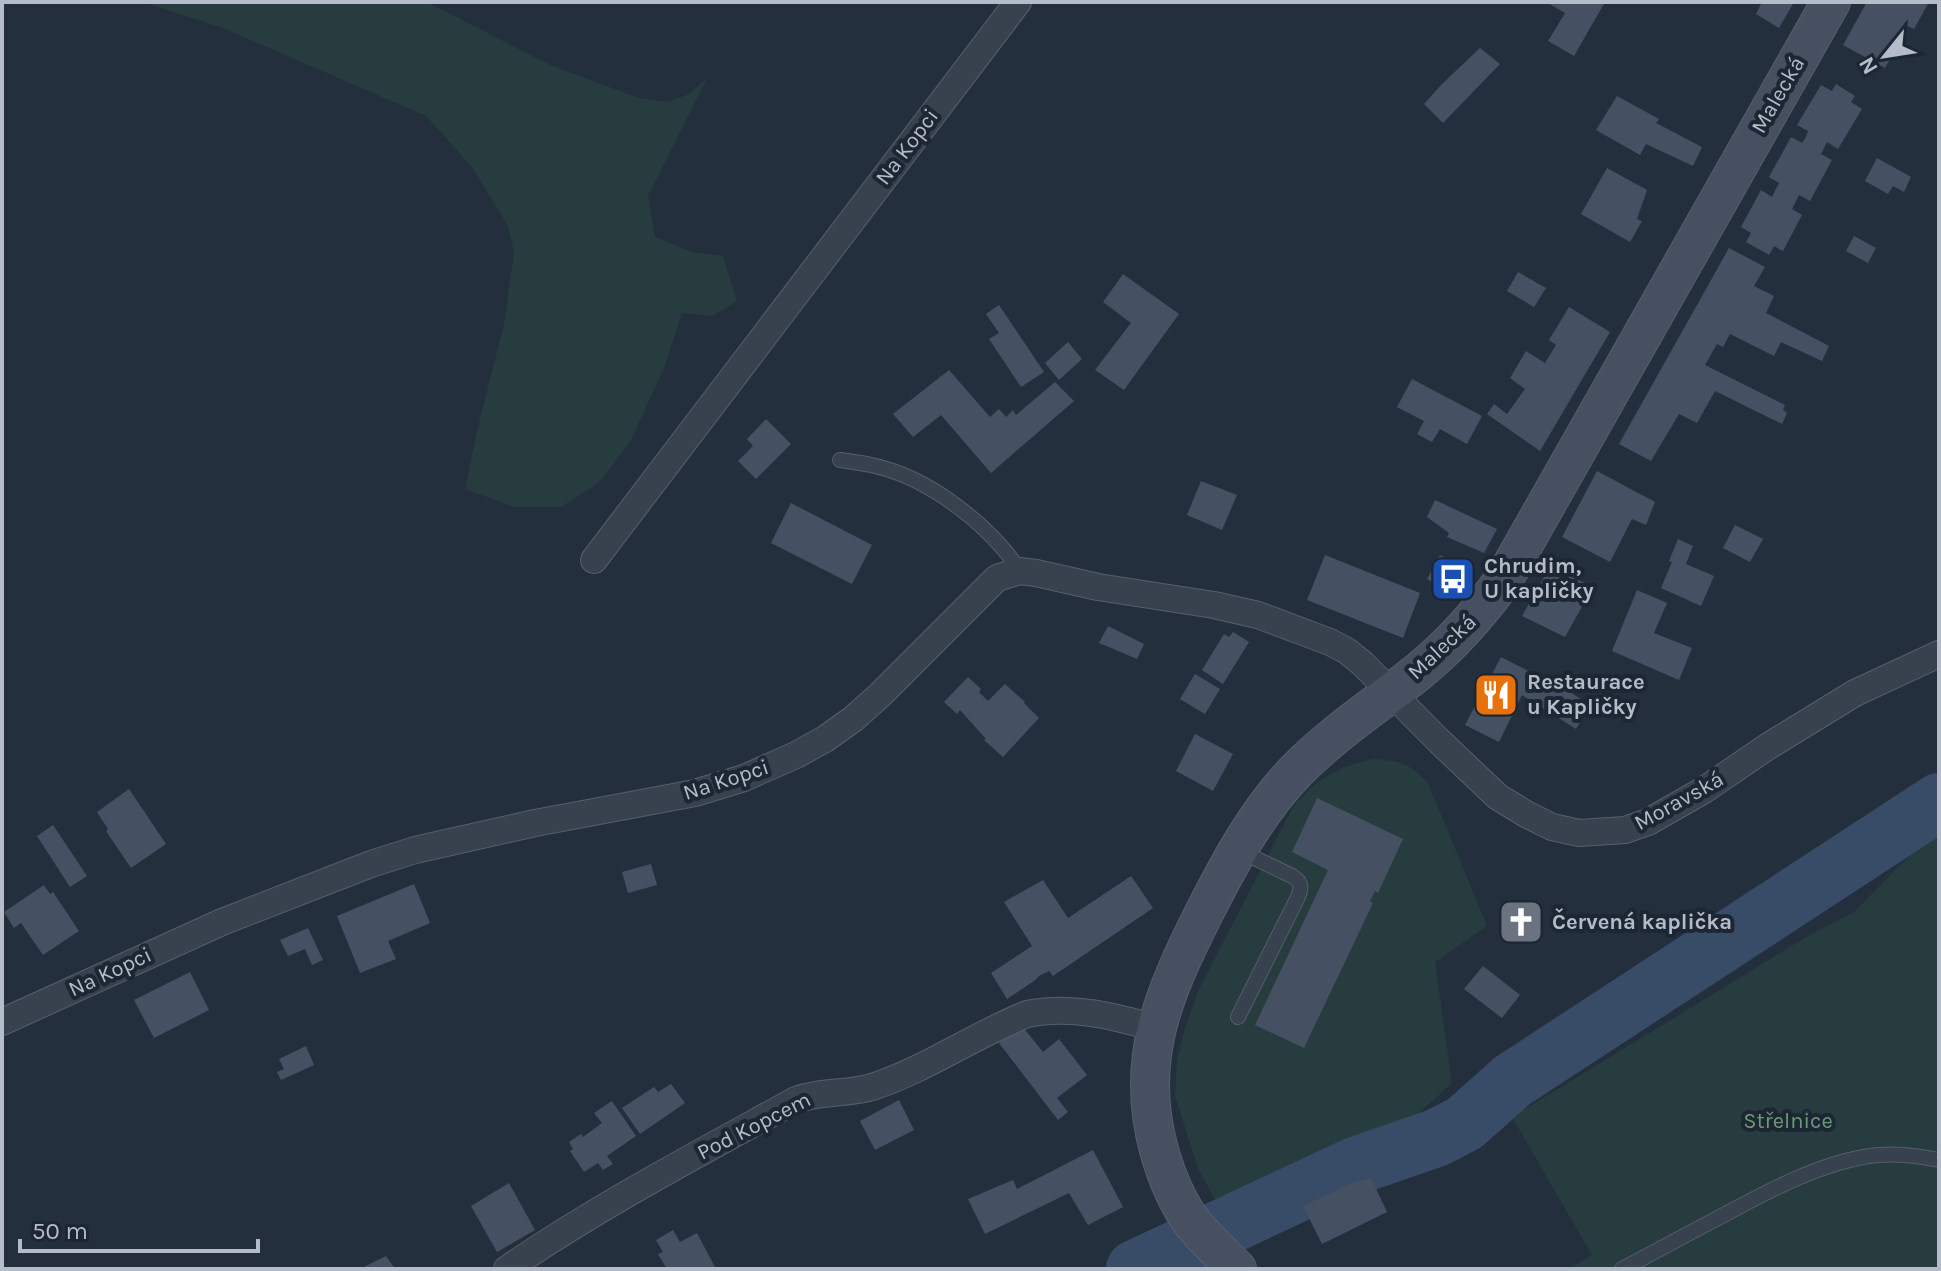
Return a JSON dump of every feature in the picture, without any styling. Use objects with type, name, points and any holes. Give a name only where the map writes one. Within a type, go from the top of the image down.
[{"type":"street","name":"Na Kopci","points":[[594,560],[1018,2]]},
{"type":"street","name":"Malecká","points":[[1233,1265],[1192,1223],[1177,1197],[1165,1170],[1153,1125],[1151,1057],[1156,1028],[1179,964],[1237,850],[1270,800],[1336,734],[1417,673],[1463,631],[1504,579],[1831,2]]},
{"type":"street","name":"Na Kopci","points":[[2,1022],[222,922],[371,864],[415,850],[535,823],[695,793],[744,778],[796,755],[853,719],[997,578],[1020,571]]},
{"type":"street","points":[[1020,571],[1258,615],[1347,651],[1392,692]]},
{"type":"street","name":"Moravská","points":[[1392,692],[1498,797],[1552,827],[1579,833],[1603,832],[1625,830],[1674,809],[1855,693],[1939,654]]},
{"type":"street","name":"Pod Kopcem","points":[[507,1269],[630,1192],[796,1100],[878,1085],[1027,1014],[1044,1010],[1080,1011],[1156,1028]]},
{"type":"lane","points":[[840,460],[883,468],[918,483],[950,502],[984,528],[1020,571]]},
{"type":"lane","points":[[1237,850],[1292,876],[1299,880],[1302,887],[1238,1017]]},
{"type":"lane","points":[[1622,1269],[1757,1197],[1824,1169],[1875,1155],[1897,1154],[1939,1160]]},
{"type":"green space","points":[[142,2],[427,2],[550,65],[639,98],[668,102],[689,94],[707,78],[648,196],[655,237],[692,252],[723,256],[737,301],[713,316],[682,313],[664,368],[631,440],[601,481],[561,507],[514,507],[465,489],[504,324],[514,253],[508,226],[472,167],[426,116],[223,28]]},
{"type":"green space","points":[[1374,759],[1404,764],[1428,783],[1487,926],[1435,962],[1452,1083],[1420,1112],[1373,1142],[1224,1217],[1198,1168],[1175,1096],[1177,1060],[1185,1028],[1198,991],[1293,807],[1329,775]]},
{"type":"green space","name":"Střelnice","points":[[1939,834],[1939,1269],[1569,1269],[1592,1255],[1512,1117],[1808,936],[1854,912],[1923,842]]},
{"type":"building","points":[[1546,2],[1605,2],[1574,56],[1548,41],[1565,13]]},
{"type":"building","points":[[1762,2],[1794,2],[1779,28],[1756,14]]},
{"type":"building","points":[[1867,2],[1929,2],[1914,29],[1908,26],[1885,68],[1843,45]]},
{"type":"building","points":[[1480,48],[1500,64],[1443,123],[1424,104]]},
{"type":"building","points":[[1836,84],[1855,96],[1851,102],[1862,109],[1838,149],[1827,142],[1821,154],[1832,160],[1810,201],[1799,195],[1792,209],[1802,215],[1783,251],[1774,246],[1769,255],[1746,242],[1751,233],[1741,227],[1761,190],[1772,197],[1779,183],[1769,177],[1791,137],[1802,143],[1806,137],[1808,131],[1797,125],[1821,85],[1832,91]]},
{"type":"building","points":[[1617,96],[1659,119],[1656,123],[1702,147],[1693,166],[1646,144],[1640,155],[1596,130]]},
{"type":"building","points":[[1877,158],[1911,177],[1904,192],[1893,186],[1888,194],[1865,181]]},
{"type":"building","points":[[1607,168],[1647,190],[1637,219],[1642,221],[1630,242],[1581,214]]},
{"type":"building","points":[[1854,236],[1876,248],[1868,263],[1846,251]]},
{"type":"building","points":[[1729,248],[1765,267],[1754,286],[1774,296],[1766,313],[1829,346],[1822,361],[1781,342],[1774,356],[1730,334],[1723,347],[1717,344],[1705,365],[1785,405],[1783,410],[1787,413],[1782,424],[1715,391],[1697,423],[1679,414],[1651,461],[1619,444]]},
{"type":"building","points":[[1518,272],[1546,288],[1534,307],[1507,291]]},
{"type":"building","points":[[1123,274],[1179,314],[1124,390],[1095,370],[1131,323],[1103,302]]},
{"type":"building","points":[[999,305],[1044,372],[1021,387],[989,339],[999,333],[986,314]]},
{"type":"building","points":[[1569,307],[1610,332],[1540,451],[1487,414],[1494,404],[1507,414],[1525,389],[1510,378],[1526,351],[1545,363],[1556,345],[1549,340]]},
{"type":"building","points":[[1068,342],[1082,359],[1059,380],[1045,363]]},
{"type":"building","points":[[949,370],[990,417],[999,409],[1006,417],[1013,410],[1016,415],[1055,382],[1074,401],[991,473],[941,415],[913,437],[893,414]]},
{"type":"building","points":[[1412,379],[1482,416],[1467,444],[1440,429],[1432,442],[1417,434],[1424,421],[1397,407]]},
{"type":"building","points":[[766,419],[791,444],[756,479],[738,461],[753,446],[747,439]]},
{"type":"building","points":[[1597,471],[1655,502],[1646,525],[1632,519],[1610,562],[1562,537]]},
{"type":"building","points":[[1201,481],[1237,495],[1222,530],[1187,515]]},
{"type":"building","points":[[1435,500],[1497,529],[1484,553],[1447,537],[1449,533],[1427,517]]},
{"type":"building","points":[[791,503],[872,545],[852,584],[771,543]]},
{"type":"building","points":[[1735,525],[1763,539],[1750,562],[1723,548]]},
{"type":"building","points":[[1678,539],[1693,546],[1686,564],[1714,576],[1701,606],[1661,588]]},
{"type":"building","points":[[1325,555],[1420,593],[1403,638],[1307,600]]},
{"type":"building","points":[[1440,555],[1461,566],[1447,590],[1427,579]]},
{"type":"building","points":[[1550,566],[1593,587],[1565,637],[1522,616]]},
{"type":"building","points":[[1637,590],[1667,603],[1654,633],[1692,648],[1679,680],[1612,651]]},
{"type":"building","points":[[1108,626],[1144,644],[1137,659],[1099,643]]},
{"type":"building","points":[[1233,632],[1249,642],[1223,684],[1202,670],[1224,634],[1229,637]]},
{"type":"building","points":[[1501,657],[1546,680],[1548,678],[1590,705],[1576,729],[1522,695],[1499,742],[1465,725]]},
{"type":"building","points":[[1195,674],[1220,689],[1205,714],[1180,699]]},
{"type":"building","points":[[968,677],[988,701],[1005,684],[1039,718],[1003,757],[984,740],[960,710],[957,714],[944,702]]},
{"type":"building","points":[[1195,734],[1233,754],[1213,791],[1176,771]]},
{"type":"building","points":[[129,789],[166,844],[131,868],[97,812]]},
{"type":"building","points":[[1317,798],[1403,839],[1378,893],[1375,891],[1370,901],[1373,903],[1304,1048],[1255,1025],[1328,870],[1292,852]]},
{"type":"building","points":[[53,825],[87,876],[70,887],[37,836]]},
{"type":"building","points":[[651,864],[657,885],[628,893],[622,872]]},
{"type":"building","points":[[1131,876],[1153,908],[1053,976],[1049,971],[1039,976],[1007,999],[991,973],[1032,946],[1004,902],[1043,880],[1068,918]]},
{"type":"building","points":[[414,884],[430,923],[388,941],[396,959],[360,973],[337,916]]},
{"type":"building","points":[[44,885],[50,894],[53,892],[79,931],[43,955],[21,923],[14,928],[4,912]]},
{"type":"building","name":"Červená kaplička","points":[[1515,904],[1536,913],[1526,939],[1505,931]]},
{"type":"building","points":[[308,928],[323,960],[312,965],[305,949],[288,956],[280,940]]},
{"type":"building","points":[[1483,966],[1520,995],[1502,1018],[1464,989]]},
{"type":"building","points":[[190,972],[209,1010],[154,1038],[134,1000]]},
{"type":"building","points":[[1021,1025],[1043,1052],[1059,1039],[1087,1075],[1057,1098],[1068,1112],[1058,1120],[999,1043]]},
{"type":"building","points":[[306,1046],[314,1065],[281,1080],[277,1072],[284,1069],[279,1059]]},
{"type":"building","points":[[671,1084],[685,1103],[640,1134],[622,1108],[654,1087],[658,1092]]},
{"type":"building","points":[[899,1100],[914,1130],[875,1150],[860,1121]]},
{"type":"building","points":[[612,1101],[636,1136],[607,1156],[613,1164],[603,1170],[598,1163],[584,1172],[570,1151],[573,1149],[569,1142],[581,1134],[583,1137],[602,1123],[594,1113]]},
{"type":"building","points":[[1093,1150],[1123,1207],[1088,1225],[1069,1193],[985,1234],[968,1199],[1013,1180],[1017,1189]]},
{"type":"building","points":[[1371,1178],[1387,1212],[1322,1244],[1303,1206],[1352,1183]]},
{"type":"building","points":[[509,1183],[535,1230],[497,1252],[471,1206]]},
{"type":"building","points":[[673,1230],[680,1242],[697,1233],[716,1269],[667,1269],[658,1254],[663,1252],[656,1240]]},
{"type":"building","points":[[386,1256],[395,1269],[360,1269]]},
{"type":"waterway","points":[[1135,1269],[1355,1166],[1436,1138],[1465,1123],[1512,1081],[1939,802]]},
{"type":"place","name":"Chrudim, U kapličky","points":[[1453,579]]},
{"type":"place","name":"Restaurace u Kapličky","points":[[1496,695]]},
{"type":"place","name":"Červená kaplička","points":[[1521,922]]}]
